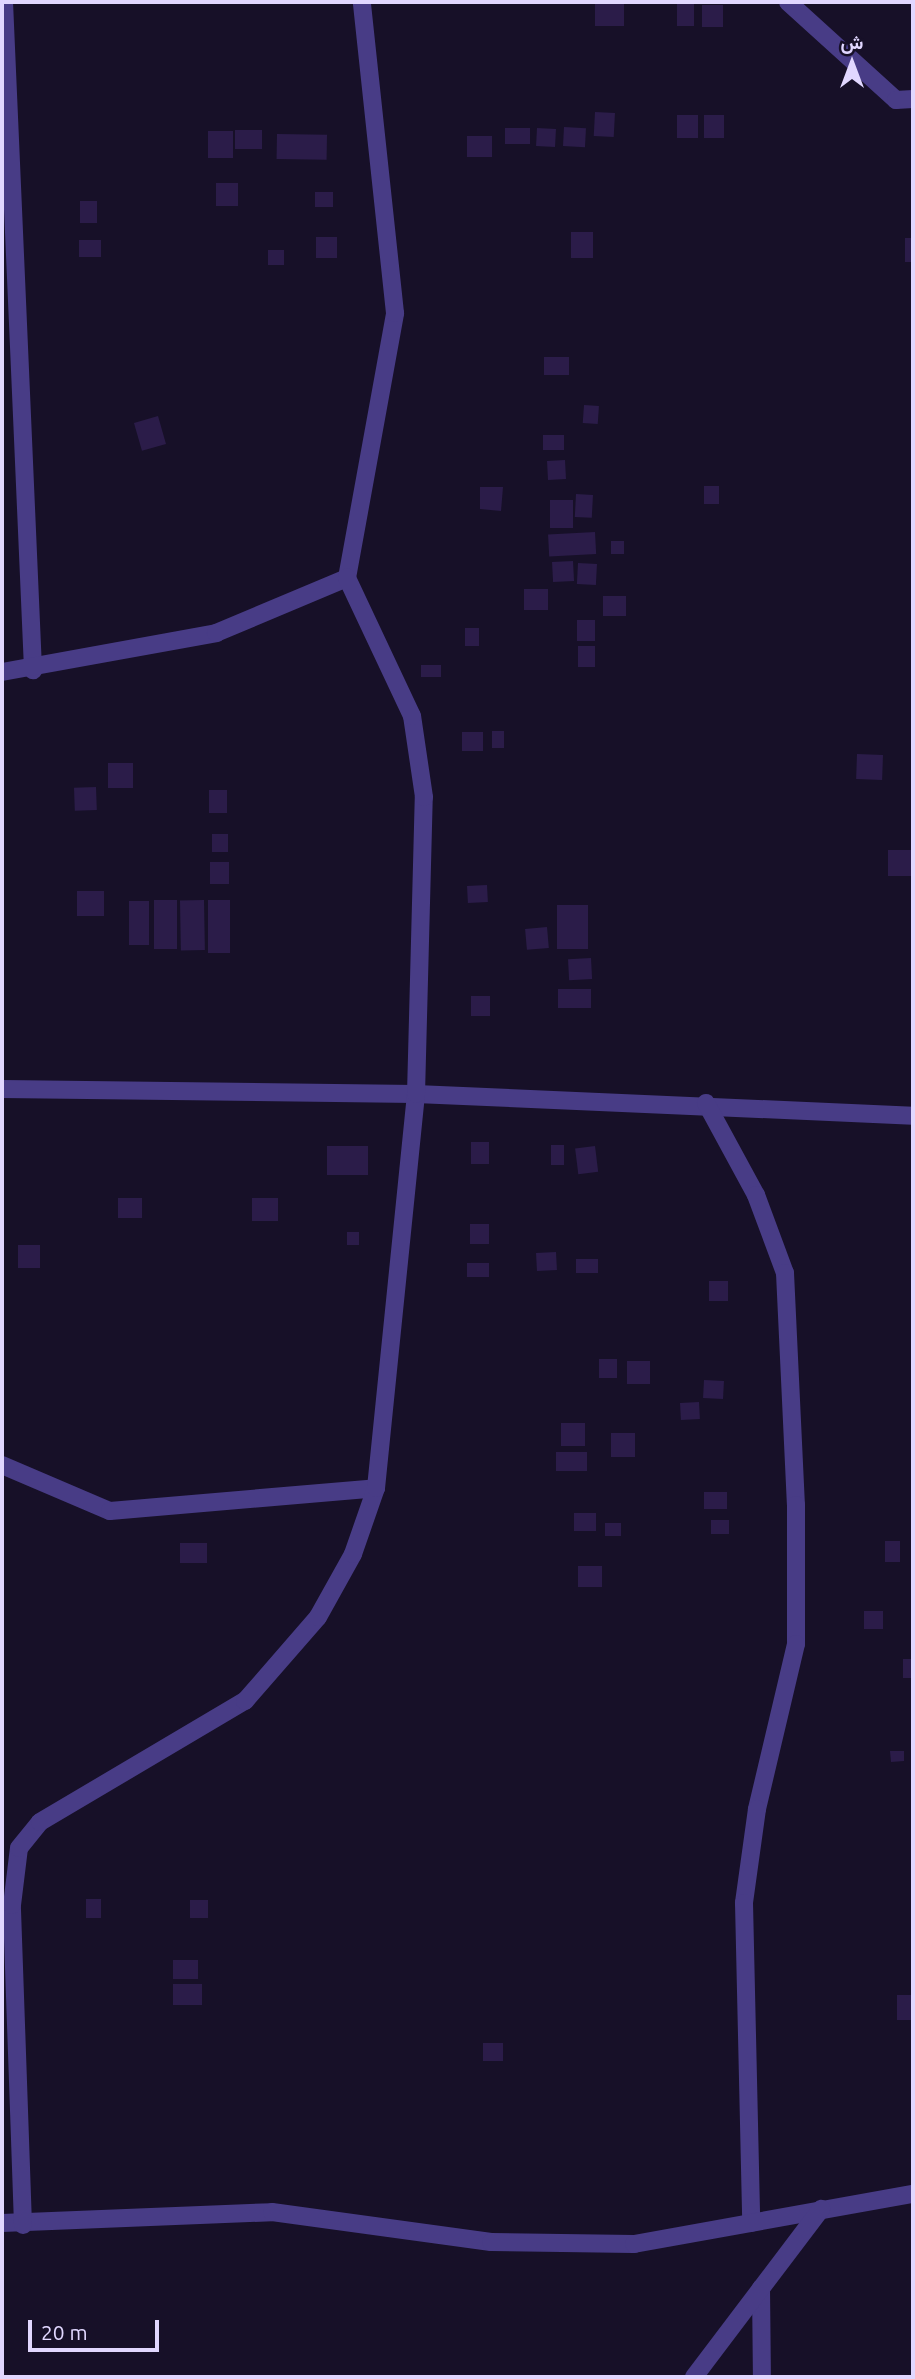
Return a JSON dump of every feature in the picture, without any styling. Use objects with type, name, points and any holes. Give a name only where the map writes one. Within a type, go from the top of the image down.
[{"type":"street","points":[[4,2],[33,670]]},
{"type":"street","points":[[23,2225],[12,1905],[19,1849],[40,1822],[246,1701],[318,1616],[353,1554],[376,1488],[416,1094],[424,797],[412,716],[347,578],[395,313],[362,2]]},
{"type":"street","points":[[788,2],[896,100],[913,99]]},
{"type":"street","points":[[2,672],[33,670],[216,633],[347,578]]},
{"type":"street","points":[[2,1089],[416,1094],[706,1103],[913,1116]]},
{"type":"street","points":[[706,1103],[756,1195],[785,1273],[796,1505],[796,1644],[757,1810],[744,1903],[751,2223]]},
{"type":"street","points":[[2,1465],[110,1511],[376,1488]]},
{"type":"street","points":[[2,2223],[23,2225],[272,2212],[491,2242],[634,2244],[913,2194]]},
{"type":"street","points":[[694,2377],[821,2209]]},
{"type":"street","points":[[761,2288],[762,2377]]},
{"type":"building","points":[[595,2],[624,2],[624,26],[595,26]]},
{"type":"building","points":[[677,3],[694,3],[694,26],[677,26]]},
{"type":"building","points":[[702,5],[723,5],[723,27],[702,27]]},
{"type":"building","points":[[595,112],[615,113],[614,137],[594,136]]},
{"type":"building","points":[[677,115],[698,115],[698,138],[677,138]]},
{"type":"building","points":[[704,115],[724,115],[724,138],[704,138]]},
{"type":"building","points":[[564,127],[586,128],[585,147],[563,146]]},
{"type":"building","points":[[505,128],[530,128],[530,144],[505,144]]},
{"type":"building","points":[[537,128],[556,129],[555,147],[536,146]]},
{"type":"building","points":[[235,130],[262,130],[262,149],[235,149]]},
{"type":"building","points":[[208,131],[233,131],[233,158],[208,158]]},
{"type":"building","points":[[277,134],[327,135],[327,160],[277,159]]},
{"type":"building","points":[[467,136],[492,136],[492,157],[467,157]]},
{"type":"building","points":[[216,183],[238,183],[238,206],[216,206]]},
{"type":"building","points":[[315,192],[333,192],[333,207],[315,207]]},
{"type":"building","points":[[80,201],[97,201],[97,223],[80,223]]},
{"type":"building","points":[[571,232],[593,232],[593,258],[571,258]]},
{"type":"building","points":[[316,237],[337,237],[337,258],[316,258]]},
{"type":"building","points":[[905,238],[913,238],[913,262],[905,262]]},
{"type":"building","points":[[79,240],[101,240],[101,257],[79,257]]},
{"type":"building","points":[[268,250],[284,250],[284,265],[268,265]]},
{"type":"building","points":[[544,357],[569,357],[569,375],[544,375]]},
{"type":"building","points":[[584,405],[599,406],[598,424],[583,423]]},
{"type":"building","points":[[158,416],[166,444],[142,451],[134,423]]},
{"type":"building","points":[[543,435],[564,435],[564,450],[543,450]]},
{"type":"building","points":[[565,460],[566,479],[548,480],[547,461]]},
{"type":"building","points":[[704,486],[719,486],[719,504],[704,504]]},
{"type":"building","points":[[480,487],[503,487],[501,511],[480,509]]},
{"type":"building","points":[[576,494],[593,495],[592,518],[575,517]]},
{"type":"building","points":[[550,500],[573,500],[573,528],[550,528]]},
{"type":"building","points":[[595,532],[596,554],[549,556],[548,534]]},
{"type":"building","points":[[611,541],[624,541],[624,554],[611,554]]},
{"type":"building","points":[[573,561],[574,581],[553,582],[552,562]]},
{"type":"building","points":[[578,563],[597,564],[596,585],[577,584]]},
{"type":"building","points":[[524,589],[548,589],[548,610],[524,610]]},
{"type":"building","points":[[603,596],[626,596],[626,616],[603,616]]},
{"type":"building","points":[[577,620],[595,620],[595,641],[577,641]]},
{"type":"building","points":[[465,628],[479,628],[479,646],[465,646]]},
{"type":"building","points":[[578,646],[595,646],[595,667],[578,667]]},
{"type":"building","points":[[421,665],[441,665],[441,677],[421,677]]},
{"type":"building","points":[[492,731],[504,731],[504,748],[492,748]]},
{"type":"building","points":[[462,732],[483,732],[483,751],[462,751]]},
{"type":"building","points":[[857,754],[883,755],[882,780],[856,779]]},
{"type":"building","points":[[108,763],[133,763],[133,788],[108,788]]},
{"type":"building","points":[[96,787],[97,810],[75,811],[74,788]]},
{"type":"building","points":[[209,790],[227,790],[227,813],[209,813]]},
{"type":"building","points":[[212,834],[228,834],[228,852],[212,852]]},
{"type":"building","points":[[888,850],[913,850],[913,876],[888,876]]},
{"type":"building","points":[[210,862],[229,862],[229,884],[210,884]]},
{"type":"building","points":[[487,885],[488,902],[468,903],[467,886]]},
{"type":"building","points":[[77,891],[104,891],[104,916],[77,916]]},
{"type":"building","points":[[154,900],[177,900],[177,949],[154,949]]},
{"type":"building","points":[[180,900],[204,900],[205,950],[181,950]]},
{"type":"building","points":[[208,900],[230,900],[230,953],[208,953]]},
{"type":"building","points":[[129,901],[149,901],[149,945],[129,945]]},
{"type":"building","points":[[557,905],[588,905],[588,949],[557,949]]},
{"type":"building","points":[[547,927],[549,948],[527,950],[525,929]]},
{"type":"building","points":[[591,958],[592,979],[569,980],[568,959]]},
{"type":"building","points":[[558,989],[591,989],[591,1008],[558,1008]]},
{"type":"building","points":[[471,996],[490,996],[490,1016],[471,1016]]},
{"type":"building","points":[[471,1142],[489,1142],[489,1164],[471,1164]]},
{"type":"building","points":[[551,1145],[564,1145],[564,1165],[551,1165]]},
{"type":"building","points":[[327,1146],[368,1146],[368,1175],[327,1175]]},
{"type":"building","points":[[595,1146],[598,1172],[578,1174],[575,1148]]},
{"type":"building","points":[[118,1198],[142,1198],[142,1218],[118,1218]]},
{"type":"building","points":[[252,1198],[278,1198],[278,1221],[252,1221]]},
{"type":"building","points":[[470,1224],[489,1224],[489,1244],[470,1244]]},
{"type":"building","points":[[347,1232],[359,1232],[359,1245],[347,1245]]},
{"type":"building","points":[[18,1245],[40,1245],[40,1268],[18,1268]]},
{"type":"building","points":[[556,1252],[557,1270],[537,1271],[536,1253]]},
{"type":"building","points":[[576,1259],[598,1259],[598,1273],[576,1273]]},
{"type":"building","points":[[467,1263],[489,1263],[489,1277],[467,1277]]},
{"type":"building","points":[[709,1281],[728,1281],[728,1301],[709,1301]]},
{"type":"building","points":[[599,1359],[617,1359],[617,1378],[599,1378]]},
{"type":"building","points":[[627,1361],[650,1361],[650,1384],[627,1384]]},
{"type":"building","points":[[704,1380],[724,1381],[723,1399],[703,1398]]},
{"type":"building","points":[[699,1402],[700,1419],[681,1420],[680,1403]]},
{"type":"building","points":[[561,1423],[585,1423],[585,1446],[561,1446]]},
{"type":"building","points":[[611,1433],[635,1433],[635,1457],[611,1457]]},
{"type":"building","points":[[556,1452],[587,1452],[587,1471],[556,1471]]},
{"type":"building","points":[[704,1492],[727,1492],[727,1509],[704,1509]]},
{"type":"building","points":[[574,1513],[596,1513],[596,1531],[574,1531]]},
{"type":"building","points":[[711,1520],[729,1520],[729,1534],[711,1534]]},
{"type":"building","points":[[605,1523],[621,1523],[621,1536],[605,1536]]},
{"type":"building","points":[[885,1541],[900,1541],[900,1562],[885,1562]]},
{"type":"building","points":[[180,1543],[207,1543],[207,1563],[180,1563]]},
{"type":"building","points":[[578,1566],[602,1566],[602,1587],[578,1587]]},
{"type":"building","points":[[864,1611],[883,1611],[883,1629],[864,1629]]},
{"type":"building","points":[[903,1659],[913,1659],[913,1678],[903,1678]]},
{"type":"building","points":[[890,1751],[904,1751],[904,1761],[891,1762]]},
{"type":"building","points":[[86,1899],[101,1899],[101,1918],[86,1918]]},
{"type":"building","points":[[190,1900],[208,1900],[208,1918],[190,1918]]},
{"type":"building","points":[[173,1960],[198,1960],[198,1979],[173,1979]]},
{"type":"building","points":[[173,1984],[202,1984],[202,2005],[173,2005]]},
{"type":"building","points":[[897,1995],[913,1995],[913,2020],[897,2020]]},
{"type":"building","points":[[483,2043],[503,2043],[503,2061],[483,2061]]}]
